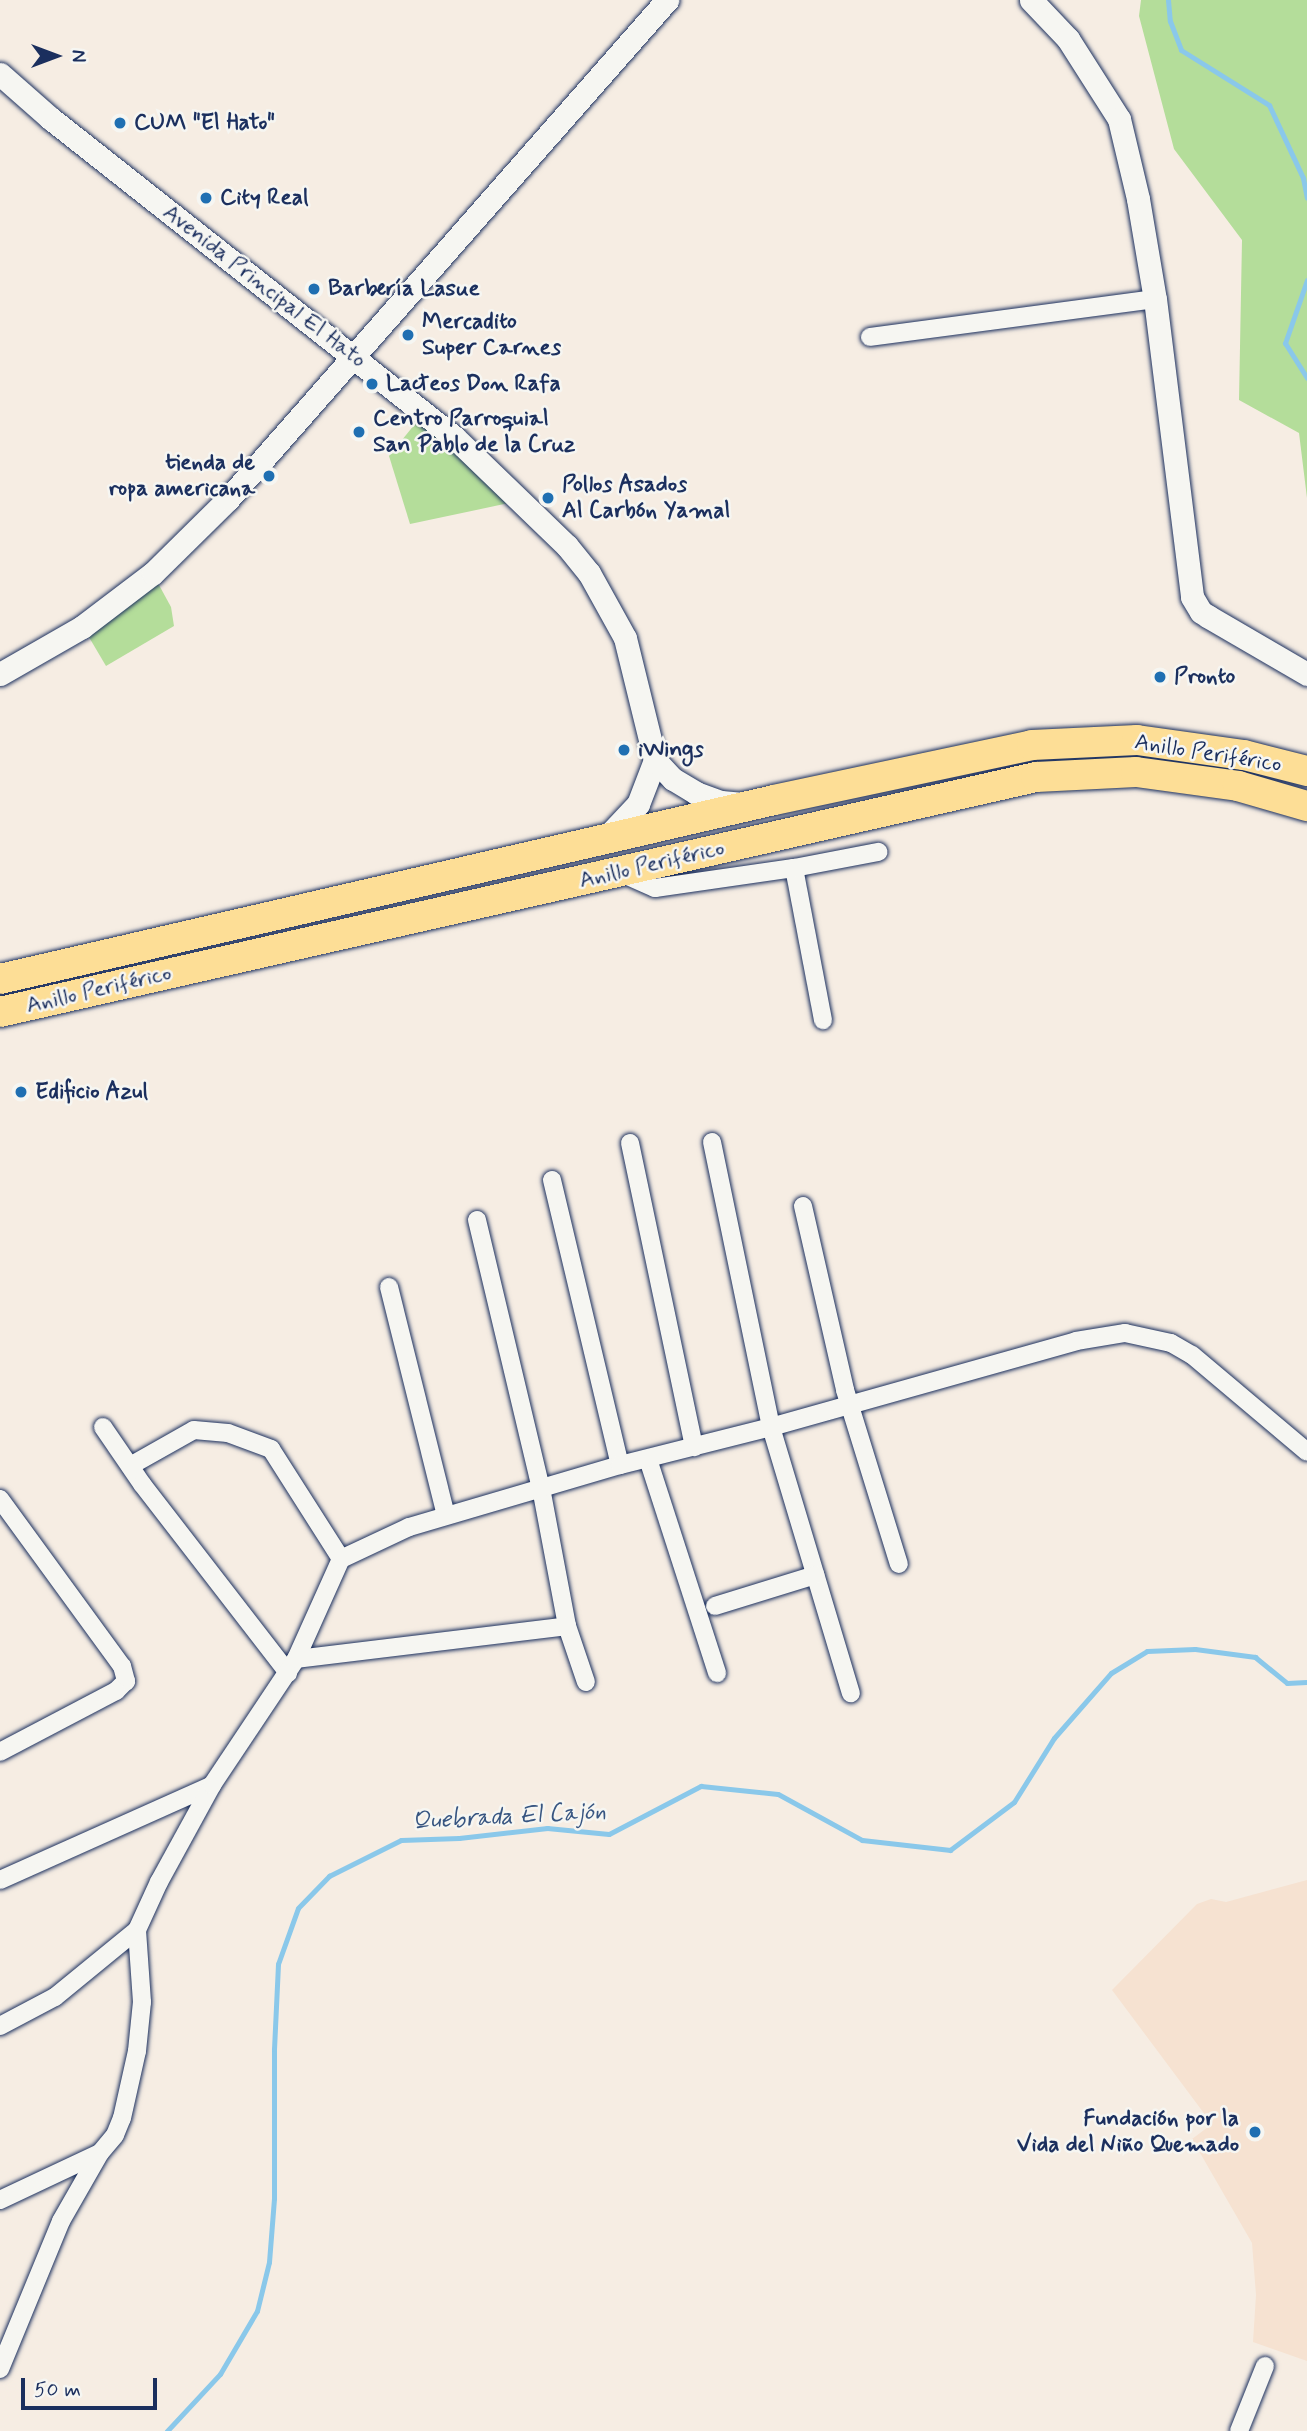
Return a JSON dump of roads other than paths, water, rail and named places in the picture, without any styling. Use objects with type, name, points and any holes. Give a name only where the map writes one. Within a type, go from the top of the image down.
[{"type":"highway","name":"Anillo Periférico","points":[[0,979],[774,800],[1032,745],[1137,740],[1244,755],[1307,771]]},
{"type":"highway","name":"Anillo Periférico","points":[[0,1012],[1036,776],[1136,772],[1238,786],[1307,806]]},
{"type":"street","points":[[0,674],[13,669],[82,627],[153,573],[228,499],[667,0]]},
{"type":"street","points":[[1031,0],[1068,39],[1119,119],[1138,199],[1155,299],[1192,597],[1209,617],[1307,674]]},
{"type":"street","name":"Avenida Principal El Hato","points":[[0,74],[50,118],[454,437],[567,546],[589,573],[625,638],[655,760]]},
{"type":"street","points":[[870,337],[1155,299]]},
{"type":"street","points":[[605,839],[638,804],[655,760],[673,779],[696,793],[721,802],[747,804],[774,800]]},
{"type":"street","points":[[619,872],[655,888],[794,868],[878,852]]},
{"type":"street","points":[[794,868],[823,1020]]},
{"type":"street","points":[[712,1142],[771,1427],[852,1693]]},
{"type":"street","points":[[630,1143],[694,1447]]},
{"type":"street","points":[[552,1180],[620,1465]]},
{"type":"street","points":[[803,1206],[849,1404],[899,1563]]},
{"type":"street","points":[[477,1220],[541,1489],[567,1626],[586,1682]]},
{"type":"street","points":[[389,1287],[446,1515]]},
{"type":"street","points":[[0,2025],[55,1997],[137,1930],[159,1882],[212,1785],[292,1666],[341,1559],[409,1527],[620,1465],[771,1427],[1076,1341],[1125,1333],[1171,1343],[1192,1355],[1307,1452]]},
{"type":"street","points":[[103,1427],[131,1466],[292,1666]]},
{"type":"street","points":[[131,1466],[194,1430],[228,1433],[271,1449],[341,1559]]},
{"type":"street","points":[[648,1459],[717,1673]]},
{"type":"street","points":[[0,1499],[122,1666],[126,1681],[116,1691],[0,1752]]},
{"type":"street","points":[[715,1606],[815,1575]]},
{"type":"street","points":[[292,1666],[567,1626]]},
{"type":"street","points":[[0,1880],[212,1785]]},
{"type":"street","points":[[0,2369],[20,2313],[61,2221],[100,2153],[115,2135],[122,2118],[137,2051],[142,2002],[137,1930]]},
{"type":"street","points":[[0,2200],[100,2153]]},
{"type":"street","points":[[0,2323],[20,2313]]},
{"type":"street","points":[[1239,2431],[1265,2366]]},
{"type":"waterway","points":[[1168,0],[1170,21],[1181,50],[1269,105],[1303,178],[1307,198]]},
{"type":"waterway","points":[[1307,280],[1285,343],[1307,378]]},
{"type":"waterway","name":"Quebrada El Cajón","points":[[167,2431],[220,2374],[257,2311],[269,2262],[274,2198],[274,2049],[278,1964],[298,1908],[329,1876],[401,1840],[459,1838],[547,1828],[609,1834],[701,1786],[778,1794],[862,1840],[950,1850],[1014,1802],[1054,1738],[1111,1673],[1147,1651],[1195,1649],[1255,1657],[1287,1683],[1307,1682]]},
{"type":"place","name":"CUM \"El Hato\"","points":[[120,123]]},
{"type":"place","name":"City Real","points":[[206,198]]},
{"type":"place","name":"Barbería Lasue","points":[[314,289]]},
{"type":"place","name":"Mercadito Super Carnes","points":[[408,335]]},
{"type":"place","name":"Lacteos Don Rafa","points":[[372,384]]},
{"type":"place","name":"Centro Parroquial San Pablo de la Cruz","points":[[359,432]]},
{"type":"place","name":"tienda de ropa americana","points":[[269,476]]},
{"type":"place","name":"Pollos Asados Al Carbón Yamal","points":[[548,498]]},
{"type":"place","name":"Pronto","points":[[1160,677]]},
{"type":"place","name":"iWings","points":[[624,750]]},
{"type":"place","name":"Edificio Azul","points":[[21,1092]]},
{"type":"place","name":"Fundación por la Vida del Niño Quemado","points":[[1255,2132]]}]
